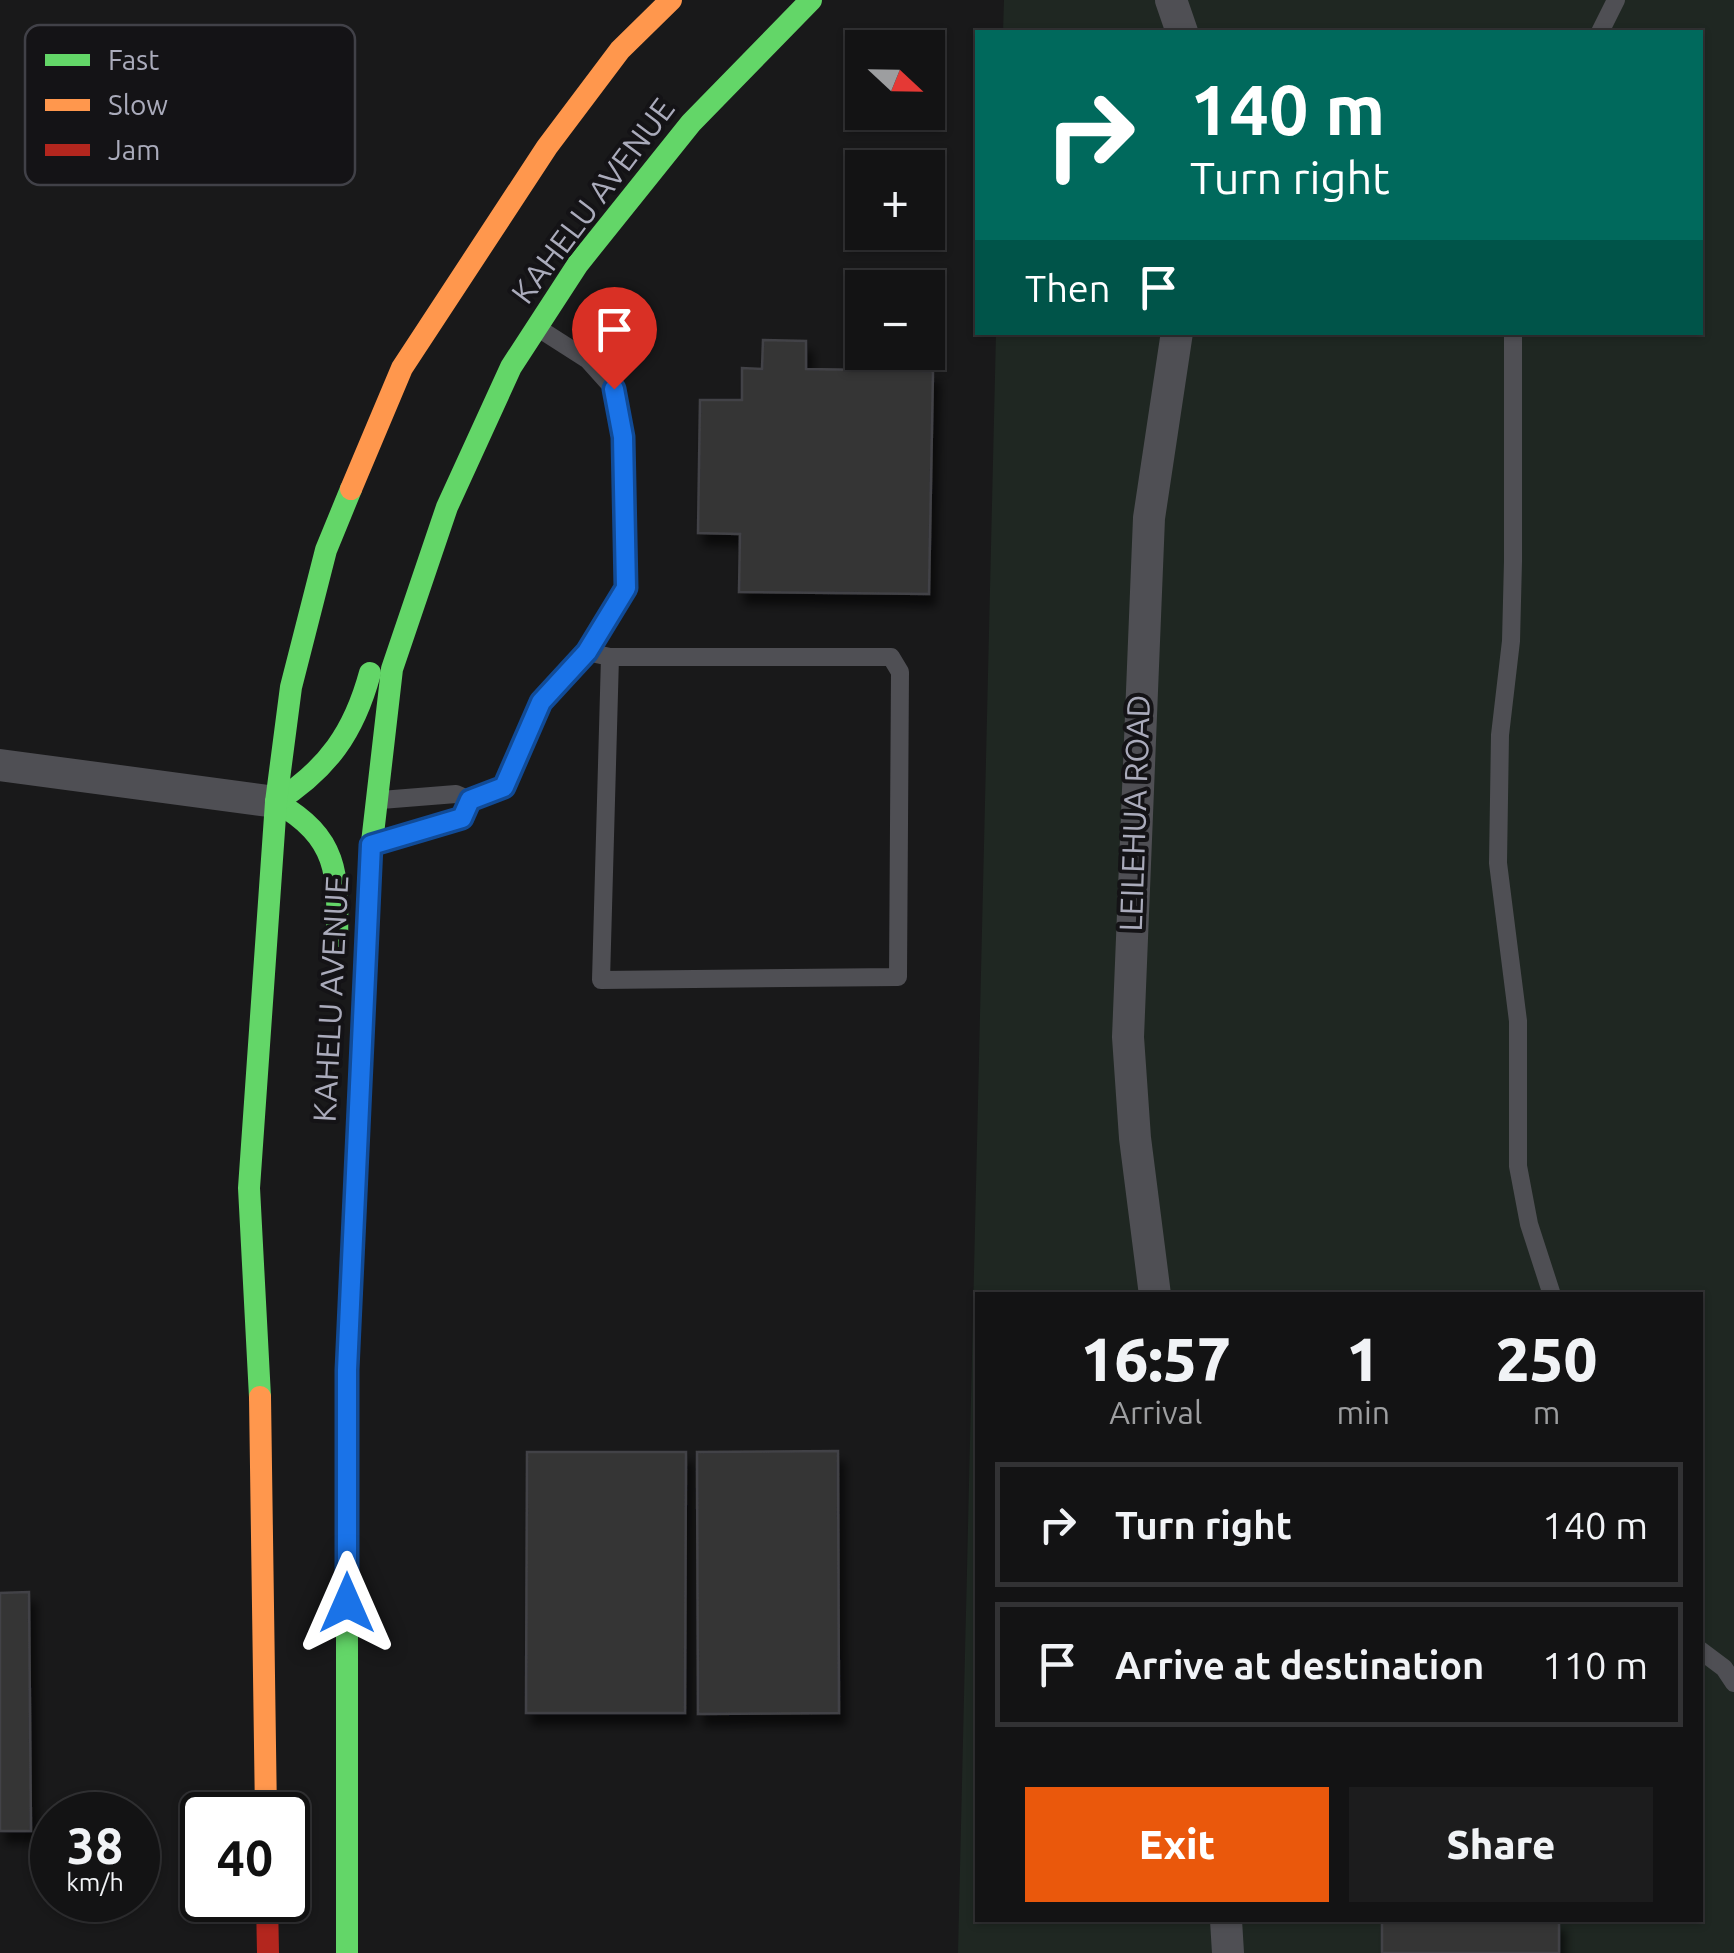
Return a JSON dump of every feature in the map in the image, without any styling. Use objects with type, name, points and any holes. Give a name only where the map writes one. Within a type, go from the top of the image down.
[{"type":"street","name":"KAHELU AVENUE","points":[[266,1792],[263,1448],[250,1188],[276,802],[291,686],[326,550],[402,368],[547,147],[620,50],[671,0]]},
{"type":"street","name":"KAHELU AVENUE","points":[[347,1953],[347,1370],[371,845],[392,668],[451,497],[511,367],[578,264],[690,123],[811,0]]},
{"type":"street","points":[[1171,0],[1181,30]]},
{"type":"street","name":"LEILEHUA ROAD","points":[[1155,1292],[1134,1138],[1128,1036],[1149,518],[1177,335]]},
{"type":"street","points":[[404,549],[451,497]]},
{"type":"street","points":[[276,802],[304,785],[333,757],[358,721],[381,628]]},
{"type":"street","points":[[0,765],[276,802],[307,817],[330,849],[336,884],[337,961]]},
{"type":"street","points":[[337,1077],[357,1138]]},
{"type":"street","points":[[267,1922],[268,1953]]},
{"type":"street","points":[[1226,1922],[1228,1953]]},
{"type":"lane","points":[[1601,30],[1616,0]]},
{"type":"lane","points":[[374,800],[456,794],[470,800],[504,787],[541,702],[587,652],[626,588],[623,437],[614,389],[588,360],[537,327]]},
{"type":"lane","points":[[1513,335],[1513,578],[1500,735],[1498,863],[1518,1021],[1518,1166],[1530,1224],[1551,1292]]},
{"type":"lane","points":[[587,652],[610,657],[890,656],[900,672],[898,977],[601,980],[610,657]]},
{"type":"lane","points":[[371,845],[462,818],[470,800]]},
{"type":"lane","points":[[1703,1653],[1734,1683]]},
{"type":"shaded area","points":[[1004,0],[1734,0],[1734,1953],[958,1953],[996,335],[1703,335],[1703,30],[1003,30]]},
{"type":"building","points":[[763,340],[806,341],[806,369],[933,371],[929,594],[739,592],[740,534],[698,533],[700,400],[742,400],[742,368],[762,369]]},
{"type":"building","points":[[838,1451],[839,1713],[698,1714],[697,1452]]},
{"type":"building","points":[[527,1452],[686,1452],[685,1713],[526,1713]]},
{"type":"building","points":[[29,1592],[30,1831],[0,1831],[0,1593]]},
{"type":"building","points":[[1382,1922],[1559,1922],[1559,1953],[1382,1953]]},
{"type":"traffic: fast","points":[[370,860],[392,669],[447,507],[511,367],[578,264],[691,123],[811,0]]},
{"type":"traffic: fast","points":[[260,1397],[249,1188],[276,802],[291,687],[326,550],[351,489]]},
{"type":"traffic: fast","points":[[276,802],[310,776],[336,747],[356,713],[370,673]]},
{"type":"traffic: fast","points":[[276,802],[313,830],[324,845],[335,879],[337,945]]},
{"type":"traffic: fast","points":[[347,1953],[347,1369],[360,1094]]},
{"type":"traffic: slow","points":[[351,489],[402,368],[547,147],[620,50],[671,0]]},
{"type":"traffic: slow","points":[[260,1397],[266,1792]]},
{"type":"traffic: jam","points":[[360,1094],[370,860]]},
{"type":"traffic: jam","points":[[267,1922],[268,1953]]},
{"type":"route","points":[[347,1603],[347,1370],[371,845],[462,818],[470,800],[504,787],[541,702],[587,652],[626,588],[623,437],[614,389]]}]
